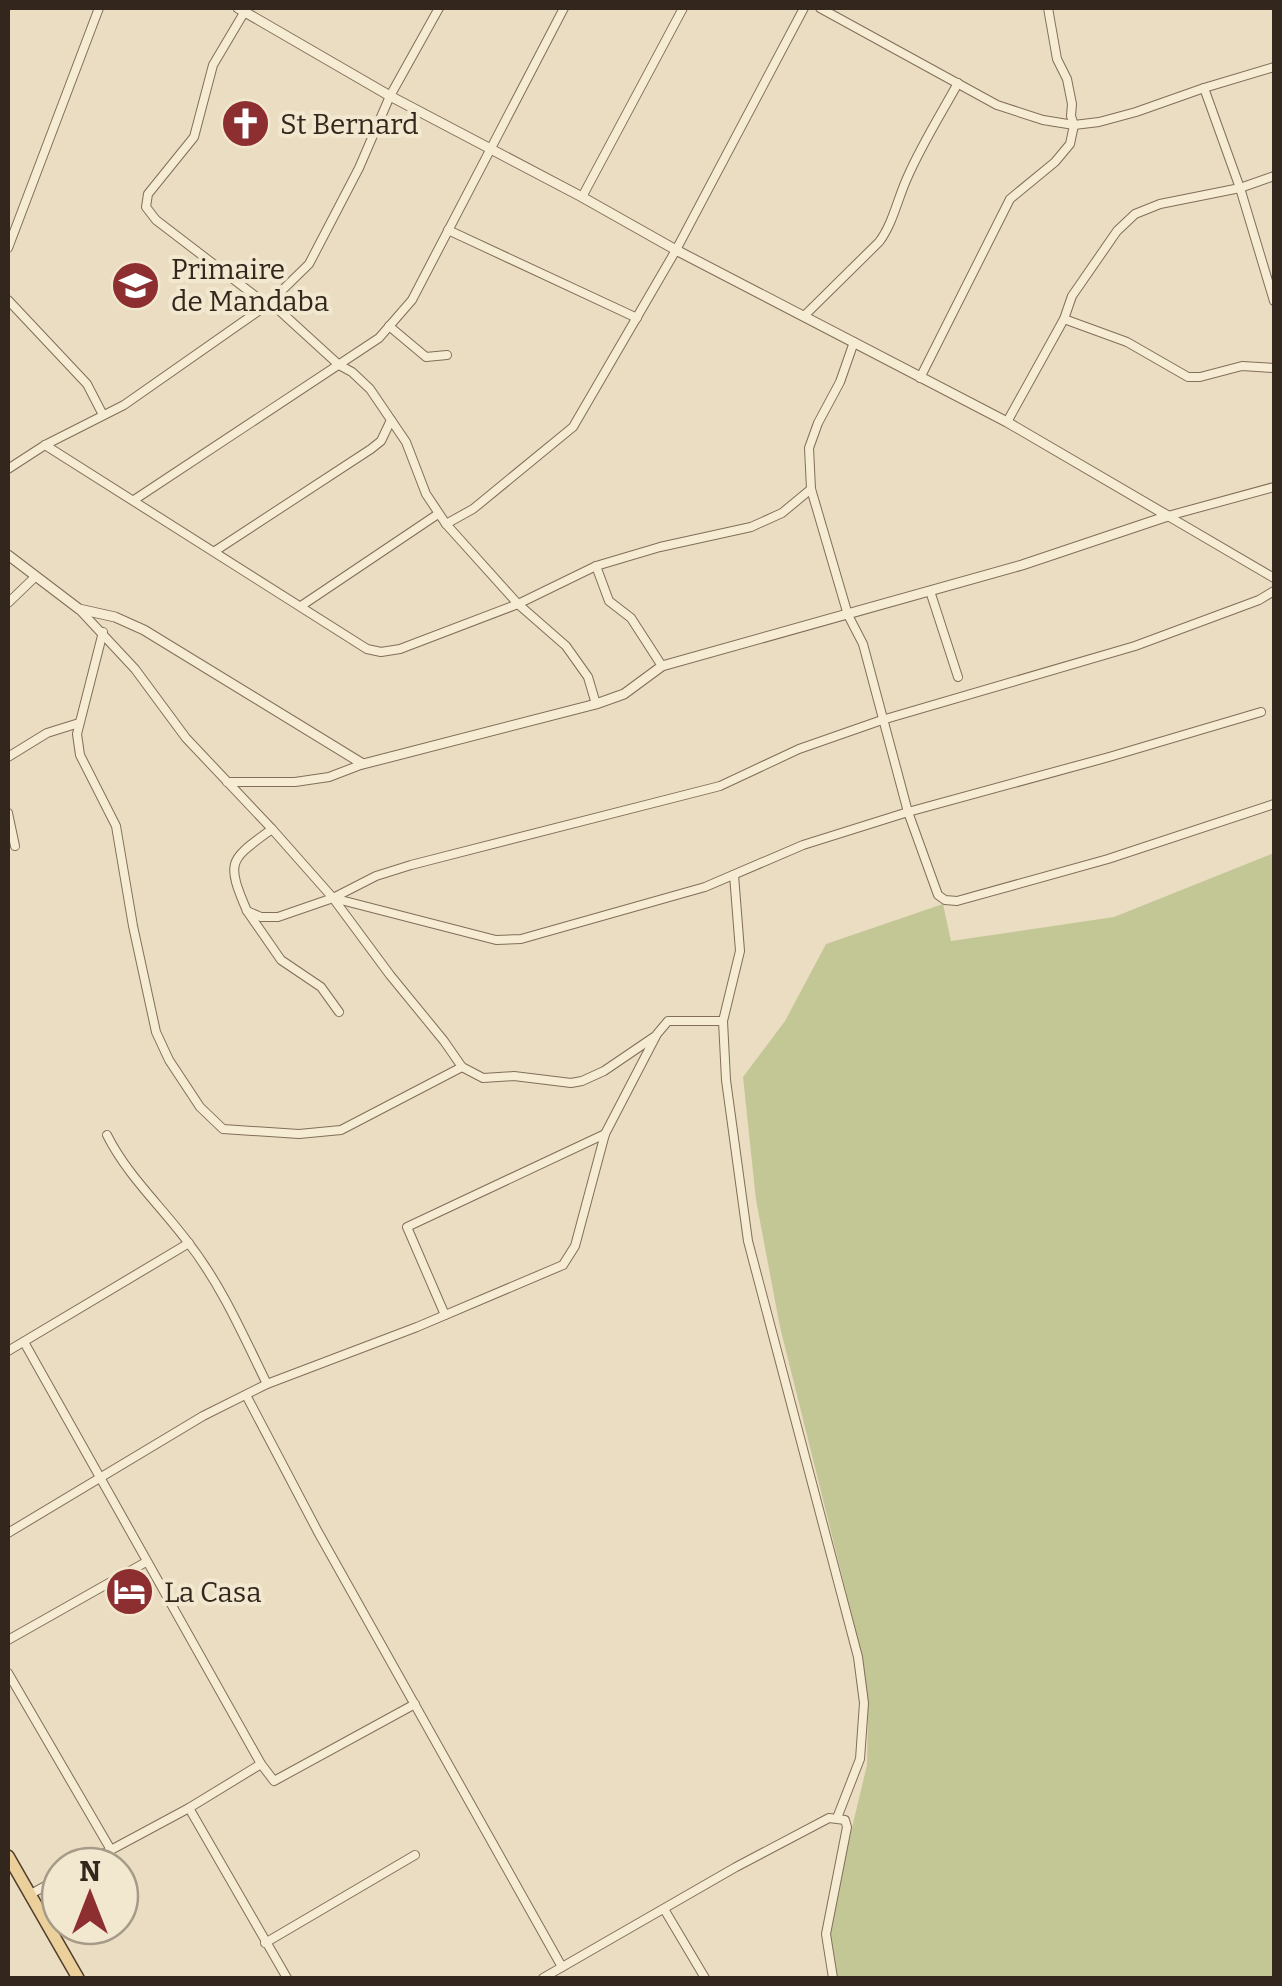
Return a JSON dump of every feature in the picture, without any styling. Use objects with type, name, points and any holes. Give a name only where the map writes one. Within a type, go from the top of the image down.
[{"type":"main road","points":[[8,1856],[78,1978]]},
{"type":"street","points":[[8,248],[99,8]]},
{"type":"street","points":[[8,469],[124,404],[269,304],[309,264],[359,168],[390,96],[440,8]]},
{"type":"street","points":[[134,500],[379,338],[412,300],[564,8]]},
{"type":"street","points":[[582,197],[683,8]]},
{"type":"street","points":[[446,524],[473,509],[573,427],[676,250],[804,8]]},
{"type":"street","points":[[820,8],[998,105],[1043,120],[1099,122],[1274,67]]},
{"type":"street","points":[[920,378],[1010,199],[1055,162],[1070,144],[1074,124],[1067,79],[1056,59],[1048,8]]},
{"type":"street","points":[[596,704],[588,677],[566,646],[518,604],[438,514],[406,442],[370,389],[269,304],[156,220],[146,207],[148,194],[194,136],[213,65],[242,10],[390,96],[1007,422],[1274,578]]},
{"type":"street","points":[[804,316],[887,232],[910,170],[958,84]]},
{"type":"street","points":[[1204,88],[1274,301]]},
{"type":"street","points":[[1007,422],[1072,296],[1116,231],[1135,214],[1160,204],[1240,188],[1274,176]]},
{"type":"street","points":[[448,230],[637,318]]},
{"type":"street","points":[[8,300],[87,384],[104,415]]},
{"type":"street","points":[[1064,318],[1127,342],[1188,378],[1242,366],[1274,368]]},
{"type":"street","points":[[389,326],[426,357],[447,355]]},
{"type":"street","points":[[854,342],[809,448],[810,489],[848,615],[862,644],[908,812],[938,895],[945,900],[957,900],[1108,859],[1274,804]]},
{"type":"street","points":[[215,551],[371,449],[381,440],[391,420]]},
{"type":"street","points":[[45,445],[367,649],[381,652],[400,649],[518,604],[596,566],[751,527],[782,512],[810,489]]},
{"type":"street","points":[[227,782],[294,782],[329,777],[363,764],[596,704],[624,694],[662,666],[1022,565],[1272,486]]},
{"type":"street","points":[[301,606],[438,514]]},
{"type":"street","points":[[8,556],[103,632],[186,738],[333,898],[462,1067],[483,1078],[582,1081],[604,1071],[668,1022],[722,1021]]},
{"type":"street","points":[[596,566],[609,602],[631,618],[662,666]]},
{"type":"street","points":[[8,603],[35,578]]},
{"type":"street","points":[[930,591],[958,677]]},
{"type":"street","points":[[247,911],[261,918],[278,917],[412,865],[720,786],[799,749],[882,720],[1135,646],[1274,592]]},
{"type":"street","points":[[79,609],[115,617],[144,630],[363,764]]},
{"type":"street","points":[[103,632],[76,734],[80,755],[116,826],[156,1032],[200,1107],[223,1129],[300,1134],[340,1130],[462,1067]]},
{"type":"street","points":[[333,898],[508,941],[705,887],[802,846],[908,812],[1261,712]]},
{"type":"street","points":[[8,757],[47,733],[80,722]]},
{"type":"street","points":[[8,813],[15,846]]},
{"type":"street","points":[[272,829],[240,853],[235,862],[234,881],[247,911],[281,960],[320,987],[339,1012]]},
{"type":"street","points":[[734,875],[740,951],[722,1021],[748,1241],[858,1657],[864,1703],[860,1759],[837,1818]]},
{"type":"street","points":[[8,1533],[203,1416],[267,1384],[445,1316],[563,1265],[574,1246],[605,1134],[657,1034]]},
{"type":"street","points":[[445,1316],[407,1227],[605,1134]]},
{"type":"street","points":[[107,1135],[119,1160],[189,1242],[227,1302],[267,1384]]},
{"type":"street","points":[[8,1351],[189,1242]]},
{"type":"street","points":[[24,1342],[274,1781],[415,1704]]},
{"type":"street","points":[[246,1395],[318,1532],[562,1967]]},
{"type":"street","points":[[8,1640],[146,1562]]},
{"type":"street","points":[[8,1673],[109,1846]]},
{"type":"street","points":[[118,1846],[261,1764]]},
{"type":"street","points":[[189,1808],[287,1978]]},
{"type":"street","points":[[548,1977],[736,1867],[830,1818],[837,1818],[845,1820],[848,1827],[826,1934],[833,1978]]},
{"type":"street","points":[[265,1943],[415,1854]]},
{"type":"street","points":[[30,1895],[40,1889]]},
{"type":"street","points":[[664,1909],[705,1978]]},
{"type":"green space","points":[[1274,853],[1274,1978],[834,1978],[827,1933],[840,1865],[867,1765],[868,1706],[858,1640],[780,1327],[756,1200],[743,1077],[785,1021],[826,944],[943,904],[951,941],[1114,917]]},
{"type":"place","name":"St Bernard","points":[[245,124]]},
{"type":"place","name":"Primaire de Mandaba","points":[[136,285]]},
{"type":"place","name":"La Casa","points":[[129,1592]]}]
